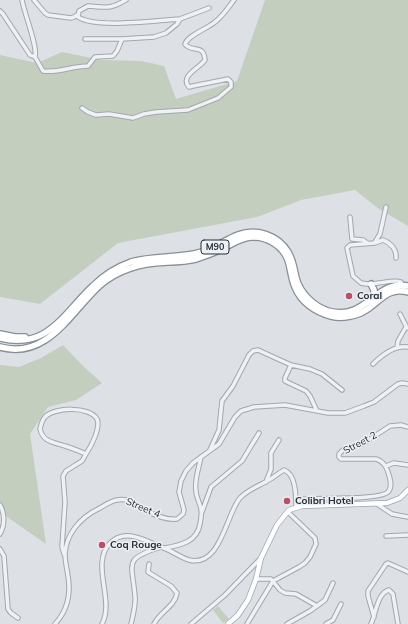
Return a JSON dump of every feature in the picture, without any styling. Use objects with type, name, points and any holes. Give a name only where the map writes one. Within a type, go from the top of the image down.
[{"type":"highway","name":"M90","points":[[0,338],[10,341],[26,341],[45,334],[62,320],[96,283],[121,266],[148,258],[198,253],[217,246],[238,235],[248,233],[259,233],[270,236],[282,244],[291,256],[296,278],[308,299],[322,308],[333,312],[348,312],[362,306],[388,288],[408,286]]},
{"type":"highway","name":"M90","points":[[0,347],[13,349],[26,348],[38,345],[48,339],[56,333],[100,286],[124,270],[151,263],[183,261],[200,258],[212,254],[240,240],[251,237],[264,238],[272,242],[280,249],[288,260],[294,285],[298,294],[306,303],[321,313],[332,316],[346,317],[366,310],[389,292],[408,292]]},
{"type":"highway","points":[[370,284],[374,290],[374,297]]},
{"type":"highway","points":[[0,334],[19,337],[45,334]]},
{"type":"main road","points":[[228,624],[238,615],[246,604],[256,579],[261,558],[277,525],[288,512],[296,507],[387,503],[403,496],[408,490]]},
{"type":"street","points":[[22,0],[34,45],[36,54],[35,57],[43,71],[52,72],[75,66],[88,66],[95,57],[113,56],[122,39]]},
{"type":"street","points":[[34,0],[48,15],[71,18],[74,18],[81,9],[88,6],[105,8],[112,7],[126,0]]},
{"type":"street","points":[[82,108],[96,115],[109,114],[133,118],[156,112],[172,110],[185,111],[218,98],[224,94],[231,87],[231,82],[228,79],[193,86],[186,85],[188,76],[202,65],[205,60],[205,55],[202,51],[187,47],[184,44],[188,38],[217,21],[234,0]]},
{"type":"street","points":[[77,15],[79,18],[103,23],[180,19],[209,8]]},
{"type":"street","points":[[0,11],[30,55],[35,57]]},
{"type":"street","points":[[85,39],[154,37],[162,35],[177,24],[180,19]]},
{"type":"street","points":[[373,243],[379,238],[386,207]]},
{"type":"street","points":[[350,217],[352,240],[363,240],[367,243]]},
{"type":"street","points":[[396,258],[395,250],[385,240],[373,243],[350,244],[347,250],[355,278],[363,284],[381,284],[394,280],[401,282]]},
{"type":"street","points":[[397,348],[398,342],[407,328],[400,314]]},
{"type":"street","points":[[373,364],[386,353],[397,348],[408,348]]},
{"type":"street","points":[[210,451],[219,430],[222,401],[233,386],[251,352],[258,350],[291,364],[322,374],[342,390]]},
{"type":"street","points":[[291,364],[285,381],[306,391],[318,411]]},
{"type":"street","name":"Street 4","points":[[55,624],[65,611],[69,599],[65,555],[69,538],[80,521],[89,514],[116,500],[124,500],[166,518],[179,518],[184,510],[179,492],[181,480],[189,467],[219,444],[238,414],[246,409],[285,405],[333,413],[345,413],[374,402],[398,384],[408,384]]},
{"type":"street","points":[[65,555],[62,547],[65,502],[63,476],[66,471],[82,461],[90,449],[98,426],[94,415],[70,409],[55,411],[45,417],[40,429],[47,441],[72,448],[86,454]]},
{"type":"street","name":"Street 2","points":[[386,466],[378,459],[341,459],[339,454],[344,449],[364,443],[390,426],[401,424],[408,427]]},
{"type":"street","points":[[131,624],[135,596],[132,581],[132,565],[134,560],[140,554],[180,545],[195,537],[200,528],[202,513],[211,487],[242,461],[259,433]]},
{"type":"street","points":[[265,482],[271,470],[271,453],[279,440]]},
{"type":"street","points":[[201,457],[195,486],[202,513]]},
{"type":"street","points":[[296,500],[367,497],[384,494],[389,491],[391,484],[386,466],[394,463],[408,465]]},
{"type":"street","points":[[102,624],[106,604],[102,564],[107,547],[117,538],[130,535],[190,560],[199,560],[209,555],[221,541],[239,499],[248,491],[286,470],[294,481],[296,507]]},
{"type":"street","points":[[377,504],[392,514],[408,517]]},
{"type":"street","points":[[0,505],[3,511],[4,521],[3,529],[0,534]]},
{"type":"street","points":[[247,624],[273,580],[305,564],[316,544],[315,538],[288,512]]},
{"type":"street","points":[[386,536],[408,534]]},
{"type":"street","points":[[0,549],[4,556],[8,609],[18,618]]},
{"type":"street","points":[[191,624],[225,595],[261,558]]},
{"type":"street","points":[[149,564],[148,572],[173,587],[177,593],[174,601],[157,618],[154,624]]},
{"type":"street","points":[[374,616],[368,591],[386,564],[393,564],[408,572]]},
{"type":"street","points":[[256,579],[268,578],[273,580],[280,590],[285,593],[296,594],[317,606]]},
{"type":"street","points":[[287,624],[310,611],[325,600],[333,583]]},
{"type":"street","points":[[371,624],[380,599],[385,592],[389,590],[394,594],[398,624]]},
{"type":"street","points":[[326,624],[333,620],[341,604]]},
{"type":"green space","points":[[265,0],[408,0],[408,226],[379,209],[355,190],[301,200],[257,217],[118,243],[40,304],[0,297],[0,55],[37,63],[62,52],[102,60],[141,61],[164,66],[176,99],[237,81]]},
{"type":"green space","points":[[63,345],[102,383],[76,400],[48,407],[30,434],[46,544],[0,512],[0,365],[19,367],[41,358]]},
{"type":"green space","points":[[218,606],[229,619],[223,623],[213,610]]},
{"type":"place","name":"Coral","points":[[349,296]]},
{"type":"place","name":"Colibri Hotel","points":[[287,501]]},
{"type":"place","name":"Coq Rouge","points":[[102,545]]}]
